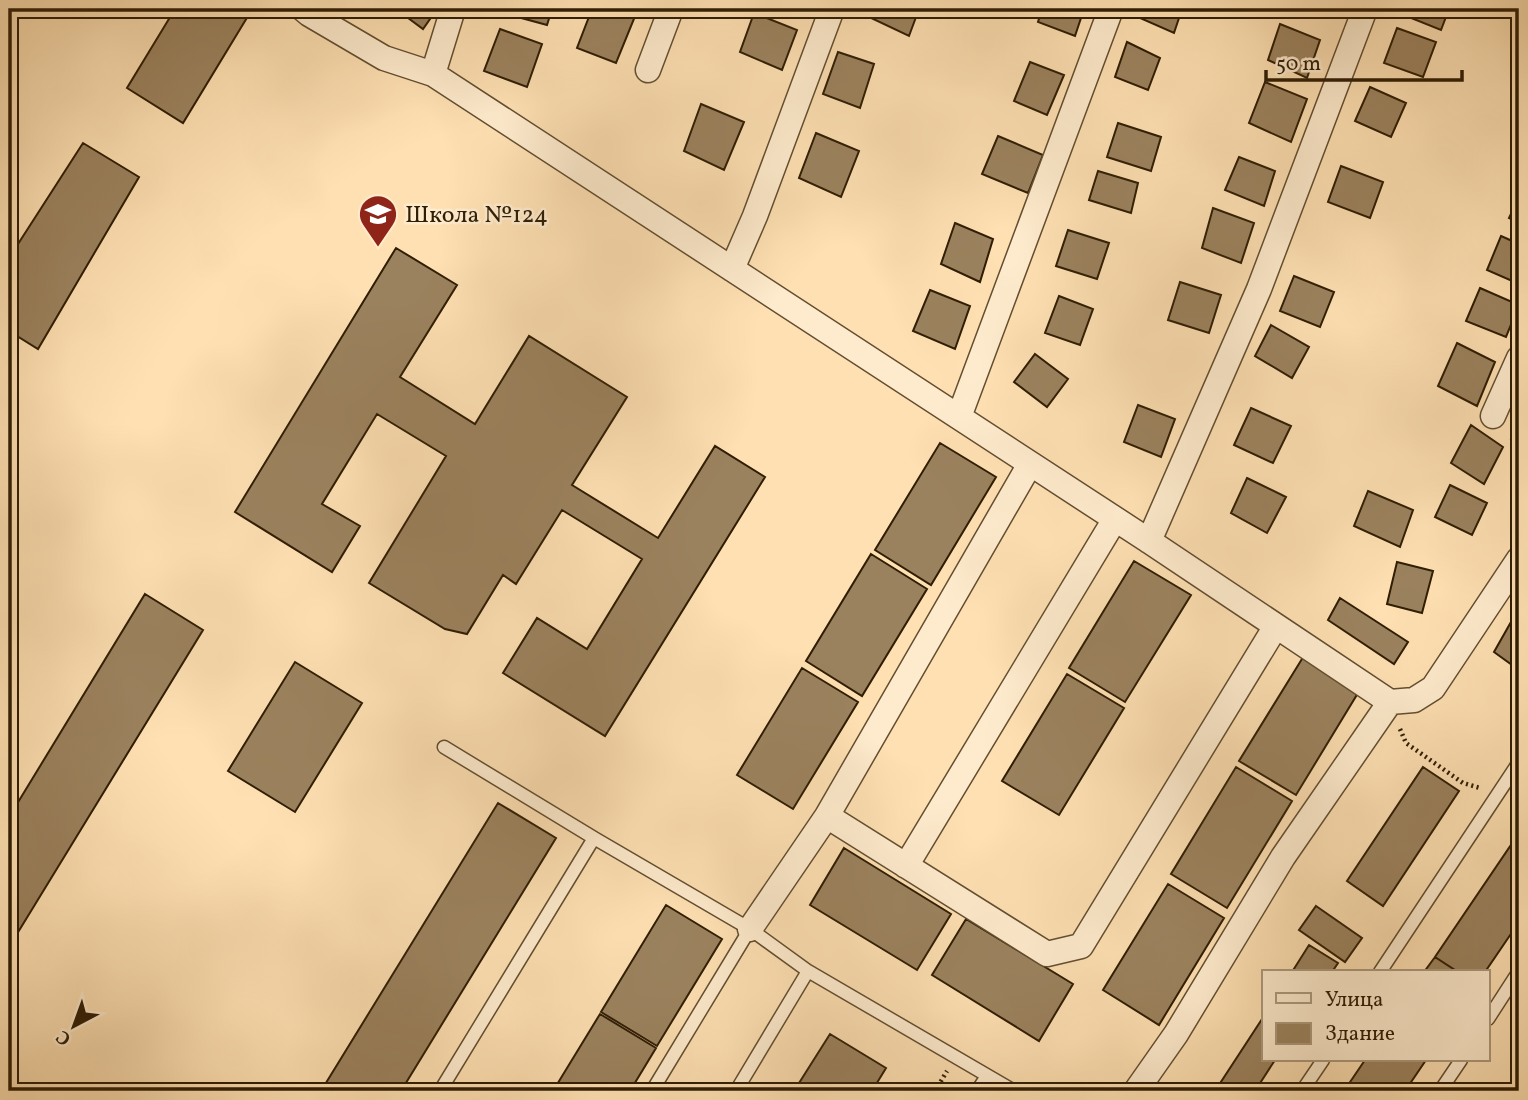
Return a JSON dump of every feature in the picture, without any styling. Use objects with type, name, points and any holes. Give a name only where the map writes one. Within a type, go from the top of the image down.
[{"type":"street","points":[[303,9],[384,58],[433,74],[1149,541],[1390,702],[1414,700],[1433,688],[1519,559]]},
{"type":"street","points":[[433,74],[453,9]]},
{"type":"street","points":[[648,69],[671,9]]},
{"type":"street","points":[[732,269],[755,216],[832,9]]},
{"type":"street","points":[[959,417],[1111,9]]},
{"type":"street","points":[[1149,541],[1259,289],[1366,9]]},
{"type":"street","points":[[1493,416],[1519,358]]},
{"type":"street","points":[[751,929],[827,816],[1030,464]]},
{"type":"street","points":[[906,866],[1115,519]]},
{"type":"street","points":[[827,816],[1047,954],[1081,946],[1276,626]]},
{"type":"street","points":[[1136,1091],[1176,1034],[1283,858],[1390,702]]},
{"type":"lane","points":[[444,747],[751,929],[808,971],[1014,1091]]},
{"type":"lane","points":[[1381,970],[1498,794],[1517,770]]},
{"type":"lane","points":[[440,1091],[594,838]]},
{"type":"lane","points":[[652,1091],[751,929]]},
{"type":"lane","points":[[736,1091],[808,971]]},
{"type":"lane","points":[[1490,1016],[1519,971]]},
{"type":"lane","points":[[1302,1091],[1322,1062]]},
{"type":"lane","points":[[1440,1091],[1460,1062]]},
{"type":"lane","points":[[977,1091],[986,1076]]},
{"type":"path","points":[[1390,702],[1406,743],[1463,783],[1498,794]]},
{"type":"building","points":[[175,9],[237,9],[248,16],[183,123],[127,88]]},
{"type":"building","points":[[396,9],[437,9],[423,29]]},
{"type":"building","points":[[504,9],[552,9],[547,25],[503,13]]},
{"type":"building","points":[[592,9],[638,9],[616,63],[577,48]]},
{"type":"building","points":[[872,9],[919,9],[909,36],[869,17]]},
{"type":"building","points":[[1042,9],[1084,9],[1075,36],[1038,22]]},
{"type":"building","points":[[1143,9],[1182,9],[1174,33],[1140,18]]},
{"type":"building","points":[[1403,9],[1449,9],[1441,30],[1401,14]]},
{"type":"building","points":[[754,13],[797,30],[782,70],[740,52]]},
{"type":"building","points":[[1280,24],[1320,40],[1307,78],[1268,60]]},
{"type":"building","points":[[1397,28],[1436,42],[1423,77],[1384,63]]},
{"type":"building","points":[[500,29],[542,44],[527,87],[484,71]]},
{"type":"building","points":[[1127,42],[1160,58],[1148,90],[1115,77]]},
{"type":"building","points":[[838,52],[874,64],[860,108],[823,94]]},
{"type":"building","points":[[1030,62],[1064,75],[1047,115],[1014,101]]},
{"type":"building","points":[[1265,82],[1307,99],[1291,142],[1249,123]]},
{"type":"building","points":[[1370,87],[1406,103],[1391,137],[1355,121]]},
{"type":"building","points":[[701,104],[744,122],[724,170],[684,151]]},
{"type":"building","points":[[1118,123],[1161,137],[1151,171],[1107,157]]},
{"type":"building","points":[[816,133],[859,151],[841,197],[799,178]]},
{"type":"building","points":[[998,136],[1043,155],[1028,193],[982,174]]},
{"type":"building","points":[[83,143],[139,177],[38,349],[9,331],[9,258]]},
{"type":"building","points":[[1239,157],[1275,171],[1264,206],[1225,190]]},
{"type":"building","points":[[1341,166],[1383,182],[1370,218],[1328,202]]},
{"type":"building","points":[[1098,171],[1138,183],[1131,213],[1089,200]]},
{"type":"building","points":[[1519,197],[1519,223],[1509,218]]},
{"type":"building","points":[[1213,208],[1254,223],[1241,263],[1202,248]]},
{"type":"building","points":[[955,223],[993,239],[980,282],[941,264]]},
{"type":"building","points":[[1068,230],[1109,243],[1097,279],[1056,266]]},
{"type":"building","points":[[1501,236],[1519,244],[1519,284],[1487,270]]},
{"type":"building","name":"Школа №124","points":[[396,248],[457,285],[400,377],[475,424],[529,336],[627,397],[572,485],[658,538],[715,446],[765,477],[605,736],[503,673],[537,618],[587,649],[642,559],[562,510],[516,584],[503,575],[467,634],[445,629],[369,583],[446,456],[377,414],[322,504],[360,526],[332,572],[235,512]]},
{"type":"building","points":[[1294,276],[1334,292],[1320,327],[1280,311]]},
{"type":"building","points":[[1180,282],[1221,295],[1209,333],[1168,320]]},
{"type":"building","points":[[1480,288],[1519,305],[1506,337],[1466,321]]},
{"type":"building","points":[[930,290],[970,306],[955,349],[913,331]]},
{"type":"building","points":[[1059,296],[1093,309],[1080,345],[1045,333]]},
{"type":"building","points":[[1271,325],[1309,347],[1292,378],[1255,356]]},
{"type":"building","points":[[1457,343],[1495,362],[1477,406],[1438,386]]},
{"type":"building","points":[[1035,354],[1068,379],[1047,407],[1014,382]]},
{"type":"building","points":[[1138,405],[1175,419],[1161,457],[1124,442]]},
{"type":"building","points":[[1251,408],[1291,426],[1273,463],[1234,445]]},
{"type":"building","points":[[1471,425],[1503,447],[1484,484],[1451,463]]},
{"type":"building","points":[[1519,425],[1519,444],[1511,439]]},
{"type":"building","points":[[940,443],[996,477],[931,585],[875,550]]},
{"type":"building","points":[[1247,478],[1286,497],[1267,533],[1231,513]]},
{"type":"building","points":[[1450,485],[1487,503],[1472,535],[1435,517]]},
{"type":"building","points":[[1368,491],[1413,510],[1400,547],[1354,526]]},
{"type":"building","points":[[871,554],[927,589],[862,696],[806,661]]},
{"type":"building","points":[[1134,561],[1191,595],[1125,702],[1069,668]]},
{"type":"building","points":[[1397,562],[1433,571],[1422,613],[1387,604]]},
{"type":"building","points":[[145,594],[203,630],[9,947],[9,817]]},
{"type":"building","points":[[1340,598],[1408,642],[1394,664],[1328,620]]},
{"type":"building","points":[[1511,622],[1519,627],[1519,670],[1494,652]]},
{"type":"building","points":[[1305,654],[1361,688],[1296,795],[1239,761]]},
{"type":"building","points":[[295,662],[362,703],[295,812],[228,771]]},
{"type":"building","points":[[802,668],[858,702],[793,809],[737,775]]},
{"type":"building","points":[[1067,674],[1124,708],[1059,815],[1002,781]]},
{"type":"building","points":[[1236,767],[1292,801],[1227,908],[1171,874]]},
{"type":"building","points":[[1423,767],[1459,791],[1383,906],[1347,881]]},
{"type":"building","points":[[498,803],[556,838],[401,1091],[321,1091]]},
{"type":"building","points":[[1513,842],[1519,846],[1519,922],[1486,970],[1455,970],[1435,957]]},
{"type":"building","points":[[844,848],[951,914],[917,970],[810,905]]},
{"type":"building","points":[[1168,884],[1224,918],[1159,1025],[1103,990]]},
{"type":"building","points":[[666,905],[722,939],[657,1046],[601,1012]]},
{"type":"building","points":[[1316,906],[1362,938],[1345,962],[1299,930]]},
{"type":"building","points":[[966,919],[1073,984],[1039,1041],[932,975]]},
{"type":"building","points":[[1309,945],[1338,963],[1333,970],[1293,970]]},
{"type":"building","points":[[1435,957],[1455,970],[1425,970]]},
{"type":"building","points":[[600,1014],[656,1048],[630,1091],[553,1091]]},
{"type":"building","points":[[1262,1019],[1262,1062],[1274,1062],[1255,1091],[1215,1091]]},
{"type":"building","points":[[830,1034],[886,1068],[872,1091],[794,1091]]},
{"type":"building","points":[[1364,1062],[1425,1062],[1405,1091],[1344,1091]]},
{"type":"place","name":"Школа №124","points":[[378,248]]}]
